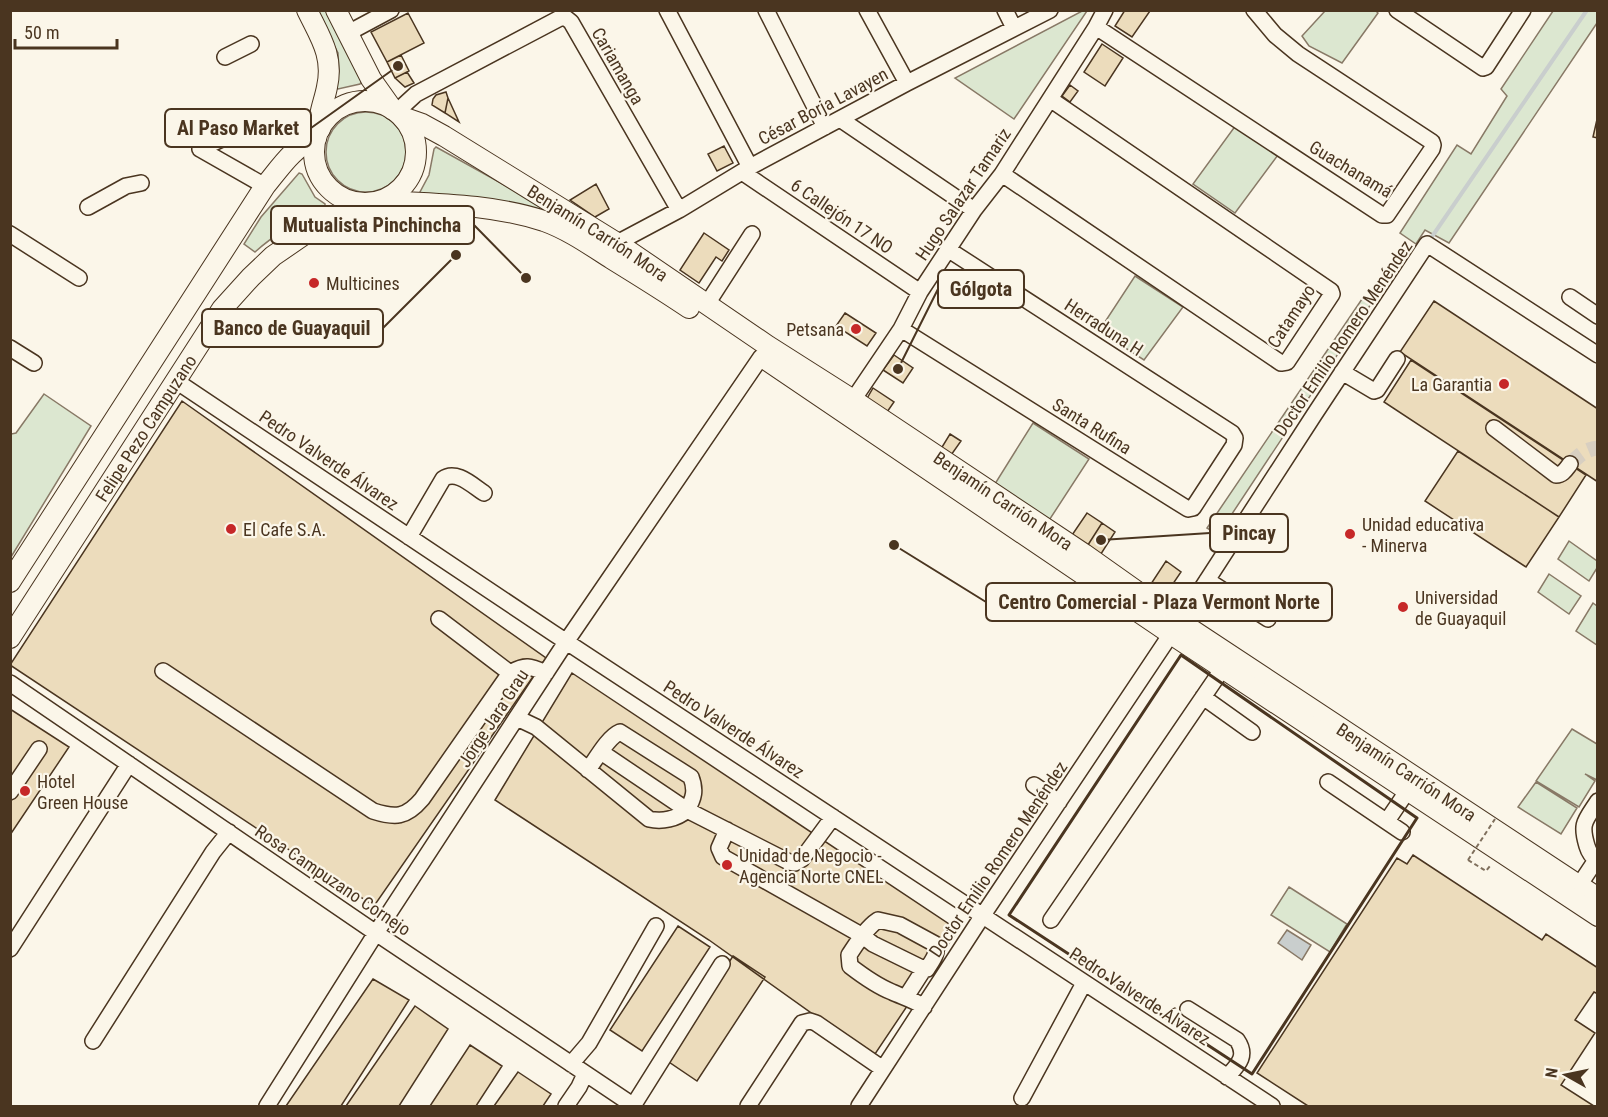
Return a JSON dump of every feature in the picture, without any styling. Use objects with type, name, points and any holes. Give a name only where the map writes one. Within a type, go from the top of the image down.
[{"type":"main road","points":[[307,10],[324,45],[329,64],[328,82],[314,154],[317,170],[324,183],[336,194],[350,201],[374,202],[397,192],[408,180],[414,164],[415,148],[411,131],[370,79],[336,10]]},
{"type":"main road","points":[[318,134],[333,113],[352,103],[380,104],[398,114]]},
{"type":"main road","name":"Benjamín Carrión Mora","points":[[398,114],[444,136],[617,243],[768,346],[1084,554],[1223,668],[1408,790],[1553,877],[1598,898]]},
{"type":"main road","name":"Felipe Pezo Campuzano","points":[[12,577],[268,183],[297,148],[318,134]]},
{"type":"main road","name":"Felipe Pezo Campuzano","points":[[11,636],[222,309],[273,256],[305,234],[374,202]]},
{"type":"main road","name":"Benjamín Carrión Mora","points":[[374,202],[491,208],[520,214],[563,229],[660,288],[761,357],[1553,877],[1598,916]]},
{"type":"main road","points":[[1553,877],[1589,888]]},
{"type":"main road","points":[[1553,877],[1598,928]]},
{"type":"street","points":[[348,33],[391,10]]},
{"type":"street","points":[[667,10],[746,169]]},
{"type":"street","points":[[766,10],[825,127]]},
{"type":"street","points":[[867,10],[907,83]]},
{"type":"street","points":[[1005,10],[1014,28]]},
{"type":"street","name":"César Borja Lavayen","points":[[617,243],[679,210],[746,169],[1050,10]]},
{"type":"street","name":"Hugo Salazar Tamariz","points":[[853,400],[901,329],[920,292],[974,210],[1002,174],[1105,10]]},
{"type":"street","name":"Guachanamá","points":[[1096,27],[1382,215],[1387,215],[1434,145],[1298,54],[1275,35],[1254,10]]},
{"type":"street","points":[[1398,10],[1483,68],[1486,67],[1522,10]]},
{"type":"street","name":"Cariamanga","points":[[398,114],[416,94],[560,18],[566,18],[571,22],[679,210]]},
{"type":"street","points":[[225,57],[251,44]]},
{"type":"street","name":"Catamayo","points":[[1002,174],[1281,363],[1287,362],[1332,294],[1332,291],[1050,99]]},
{"type":"street","points":[[840,119],[974,210]]},
{"type":"street","points":[[257,123],[205,147],[268,183]]},
{"type":"street","name":"6 Callejón 17 NO","points":[[746,169],[920,292]]},
{"type":"street","points":[[88,207],[126,186],[141,183]]},
{"type":"street","points":[[10,234],[79,278]]},
{"type":"street","points":[[707,304],[752,234]]},
{"type":"street","name":"Doctor Emilio Romero Menéndez","points":[[859,1107],[983,915],[1176,628],[1427,244],[1598,355]]},
{"type":"street","name":"Herraduna H","points":[[949,250],[1232,433],[1235,438]]},
{"type":"street","points":[[1570,297],[1598,316]]},
{"type":"street","name":"Santa Rufina","points":[[901,329],[1188,509],[1193,508],[1234,445],[1235,438]]},
{"type":"street","points":[[10,348],[34,363]]},
{"type":"street","name":"Jorge Jara Grau","points":[[267,1107],[376,933],[546,673],[761,357]]},
{"type":"street","points":[[1342,372],[1374,391],[1377,390],[1397,359]]},
{"type":"street","name":"Pedro Valverde Álvarez","points":[[176,381],[1272,1107]]},
{"type":"street","points":[[1494,428],[1556,475],[1563,473],[1570,464]]},
{"type":"street","points":[[410,537],[447,475],[455,475],[484,493]]},
{"type":"street","points":[[1207,580],[1268,619]]},
{"type":"street","points":[[439,619],[510,673]]},
{"type":"street","points":[[163,671],[373,811],[390,816],[402,815],[414,809],[510,673],[520,667],[531,667],[546,673]]},
{"type":"street","points":[[1051,920],[1223,668]]},
{"type":"street","name":"Rosa Campuzano Cornejo","points":[[10,683],[633,1106]]},
{"type":"street","points":[[1203,697],[1252,732]]},
{"type":"street","points":[[517,718],[536,727],[588,770],[649,819],[663,820],[681,815],[687,810],[694,796],[691,777],[620,732],[617,732],[588,770]]},
{"type":"street","points":[[10,792],[39,749]]},
{"type":"street","points":[[601,752],[687,810],[789,862],[795,863],[802,859],[833,817]]},
{"type":"street","points":[[10,950],[129,764]]},
{"type":"street","points":[[1328,782],[1402,832]]},
{"type":"street","points":[[1034,784],[1059,802]]},
{"type":"street","points":[[1387,821],[1408,790]]},
{"type":"street","points":[[1589,888],[1597,860],[1589,853],[1582,829],[1598,801]]},
{"type":"street","points":[[727,830],[719,848],[723,857],[863,936],[873,944],[924,969]]},
{"type":"street","points":[[93,1041],[213,852],[229,832]]},
{"type":"street","points":[[906,997],[924,969],[927,969],[937,949],[932,942],[900,925],[878,920],[870,926],[849,955],[850,966],[882,987],[924,1007]]},
{"type":"street","points":[[572,1064],[589,1043],[656,926]]},
{"type":"street","points":[[633,1106],[722,964]]},
{"type":"street","points":[[1022,1098],[1084,983]]},
{"type":"street","points":[[1188,1009],[1237,1040],[1242,1048],[1242,1056],[1227,1077]]},
{"type":"street","points":[[748,1107],[802,1023],[810,1021],[816,1023],[883,1069]]},
{"type":"street","points":[[566,1107],[585,1074]]},
{"type":"path","points":[[1486,871],[1468,860],[1495,819]]},
{"type":"green space","points":[[1084,10],[1087,11],[1014,119],[955,78]]},
{"type":"green space","points":[[1375,10],[1378,13],[1342,63],[1309,46],[1302,36],[1325,11]]},
{"type":"green space","points":[[316,11],[326,11],[362,81],[360,84],[338,89],[336,87],[339,71],[338,53]]},
{"type":"green space","points":[[1553,11],[1597,11],[1597,23],[1449,243],[1425,230],[1416,244],[1400,233],[1457,145],[1471,154],[1507,96],[1501,89]]},
{"type":"green space","points":[[366,112],[381,115],[394,124],[403,137],[406,152],[403,167],[394,180],[381,189],[366,192],[351,189],[338,180],[329,167],[326,152],[329,137],[338,124],[351,115]]},
{"type":"green space","points":[[1236,125],[1278,155],[1235,213],[1193,184]]},
{"type":"green space","points":[[436,147],[542,206],[542,210],[422,195],[420,192],[429,175]]},
{"type":"green space","points":[[299,173],[302,174],[315,197],[325,204],[325,208],[288,227],[255,252],[244,244],[261,217]]},
{"type":"green space","points":[[1135,276],[1183,307],[1144,360],[1099,331]]},
{"type":"green space","points":[[1362,299],[1371,304],[1218,535],[1207,528]]},
{"type":"green space","points":[[44,394],[91,426],[11,557],[11,434],[16,433]]},
{"type":"green space","points":[[1033,423],[1089,459],[1046,525],[993,487]]},
{"type":"green space","points":[[1569,541],[1597,561],[1597,568],[1589,581],[1558,559]]},
{"type":"green space","points":[[1549,574],[1581,596],[1569,614],[1538,592]]},
{"type":"green space","points":[[1593,603],[1597,606],[1597,645],[1576,631]]},
{"type":"green space","points":[[1572,729],[1597,744],[1597,780],[1585,774],[1595,781],[1579,807],[1536,781]]},
{"type":"green space","points":[[1536,782],[1577,808],[1561,834],[1518,807]]},
{"type":"green space","points":[[1289,887],[1347,924],[1330,952],[1271,915]]},
{"type":"shaded area","points":[[1287,930],[1311,945],[1302,960],[1278,943]]},
{"type":"building","points":[[1125,10],[1150,11],[1132,37],[1115,26]]},
{"type":"building","points":[[408,13],[424,43],[387,62],[371,32]]},
{"type":"building","points":[[1102,44],[1123,58],[1105,86],[1084,72]]},
{"type":"building","points":[[401,55],[409,71],[395,78],[387,62]]},
{"type":"building","points":[[407,72],[414,83],[405,87],[395,78]]},
{"type":"building","points":[[1070,85],[1078,91],[1070,102],[1062,96]]},
{"type":"building","points":[[446,92],[448,98],[445,113],[432,105],[436,95]]},
{"type":"building","points":[[448,98],[459,122],[445,113]]},
{"type":"building","points":[[1598,115],[1598,138],[1593,137]]},
{"type":"building","points":[[724,146],[733,163],[717,171],[708,154]]},
{"type":"building","points":[[596,184],[609,209],[595,217],[570,200]]},
{"type":"building","points":[[704,233],[729,250],[722,261],[716,257],[699,283],[680,270]]},
{"type":"building","name":"La Garantia","points":[[1434,301],[1598,409],[1598,482],[1400,352]]},
{"type":"building","name":"Petsana","points":[[845,313],[876,333],[867,346],[836,326]]},
{"type":"building","points":[[894,355],[913,368],[903,383],[883,370]]},
{"type":"building","points":[[1411,360],[1586,475],[1559,517],[1384,402]]},
{"type":"building","points":[[873,388],[894,402],[885,415],[865,402]]},
{"type":"building","name":"El Cafe S.A.","points":[[182,401],[546,658],[374,906],[10,665]]},
{"type":"building","points":[[950,434],[961,441],[949,458],[939,452]]},
{"type":"building","points":[[1458,451],[1559,517],[1526,567],[1425,501]]},
{"type":"building","points":[[1087,513],[1102,523],[1086,548],[1070,538]]},
{"type":"building","points":[[1102,523],[1115,532],[1099,557],[1086,548]]},
{"type":"building","points":[[1166,561],[1181,572],[1162,600],[1147,590]]},
{"type":"building","name":"Unidad de Negocio - Agencia Norte CNEL","points":[[572,673],[958,930],[873,1057],[709,940],[495,800]]},
{"type":"building","name":"Hotel Green House","points":[[10,709],[69,747],[10,835]]},
{"type":"building","points":[[1413,855],[1542,940],[1546,934],[1598,968],[1598,994],[1594,992],[1575,1020],[1595,1033],[1561,1085],[1594,1106],[1308,1106],[1257,1073],[1397,858],[1407,864]]},
{"type":"building","points":[[678,926],[710,947],[642,1051],[610,1030]]},
{"type":"building","points":[[733,956],[765,977],[697,1081],[666,1060]]},
{"type":"building","points":[[373,979],[409,1000],[341,1106],[286,1106]]},
{"type":"building","points":[[415,1006],[448,1029],[399,1106],[346,1106]]},
{"type":"building","points":[[470,1045],[502,1066],[476,1106],[430,1106]]},
{"type":"building","points":[[518,1072],[551,1094],[543,1106],[494,1106]]},
{"type":"waterway","points":[[1429,241],[1587,10]]},
{"type":"tunnel","points":[[1570,464],[1586,451],[1598,448]]},
{"type":"wall","points":[[1181,655],[1417,818],[1252,1074],[1009,915],[1181,655]]},
{"type":"place","name":"Al Paso Market","points":[[398,66]]},
{"type":"place","name":"Banco de Guayaquil","points":[[456,255]]},
{"type":"place","name":"Mutualista Pinchincha","points":[[526,278]]},
{"type":"place","name":"Multicines","points":[[314,283]]},
{"type":"place","name":"Petsana","points":[[856,329]]},
{"type":"place","name":"Gólgota","points":[[898,369]]},
{"type":"place","name":"La Garantia","points":[[1504,384]]},
{"type":"place","name":"El Cafe S.A.","points":[[231,529]]},
{"type":"place","name":"Unidad educativa - Minerva","points":[[1350,534]]},
{"type":"place","name":"Pincay","points":[[1101,540]]},
{"type":"place","name":"Centro Comercial - Plaza Vermont Norte","points":[[894,545]]},
{"type":"place","name":"Universidad de Guayaquil","points":[[1403,607]]},
{"type":"place","name":"Hotel Green House","points":[[25,791]]},
{"type":"place","name":"Unidad de Negocio - Agencia Norte CNEL","points":[[727,865]]}]
